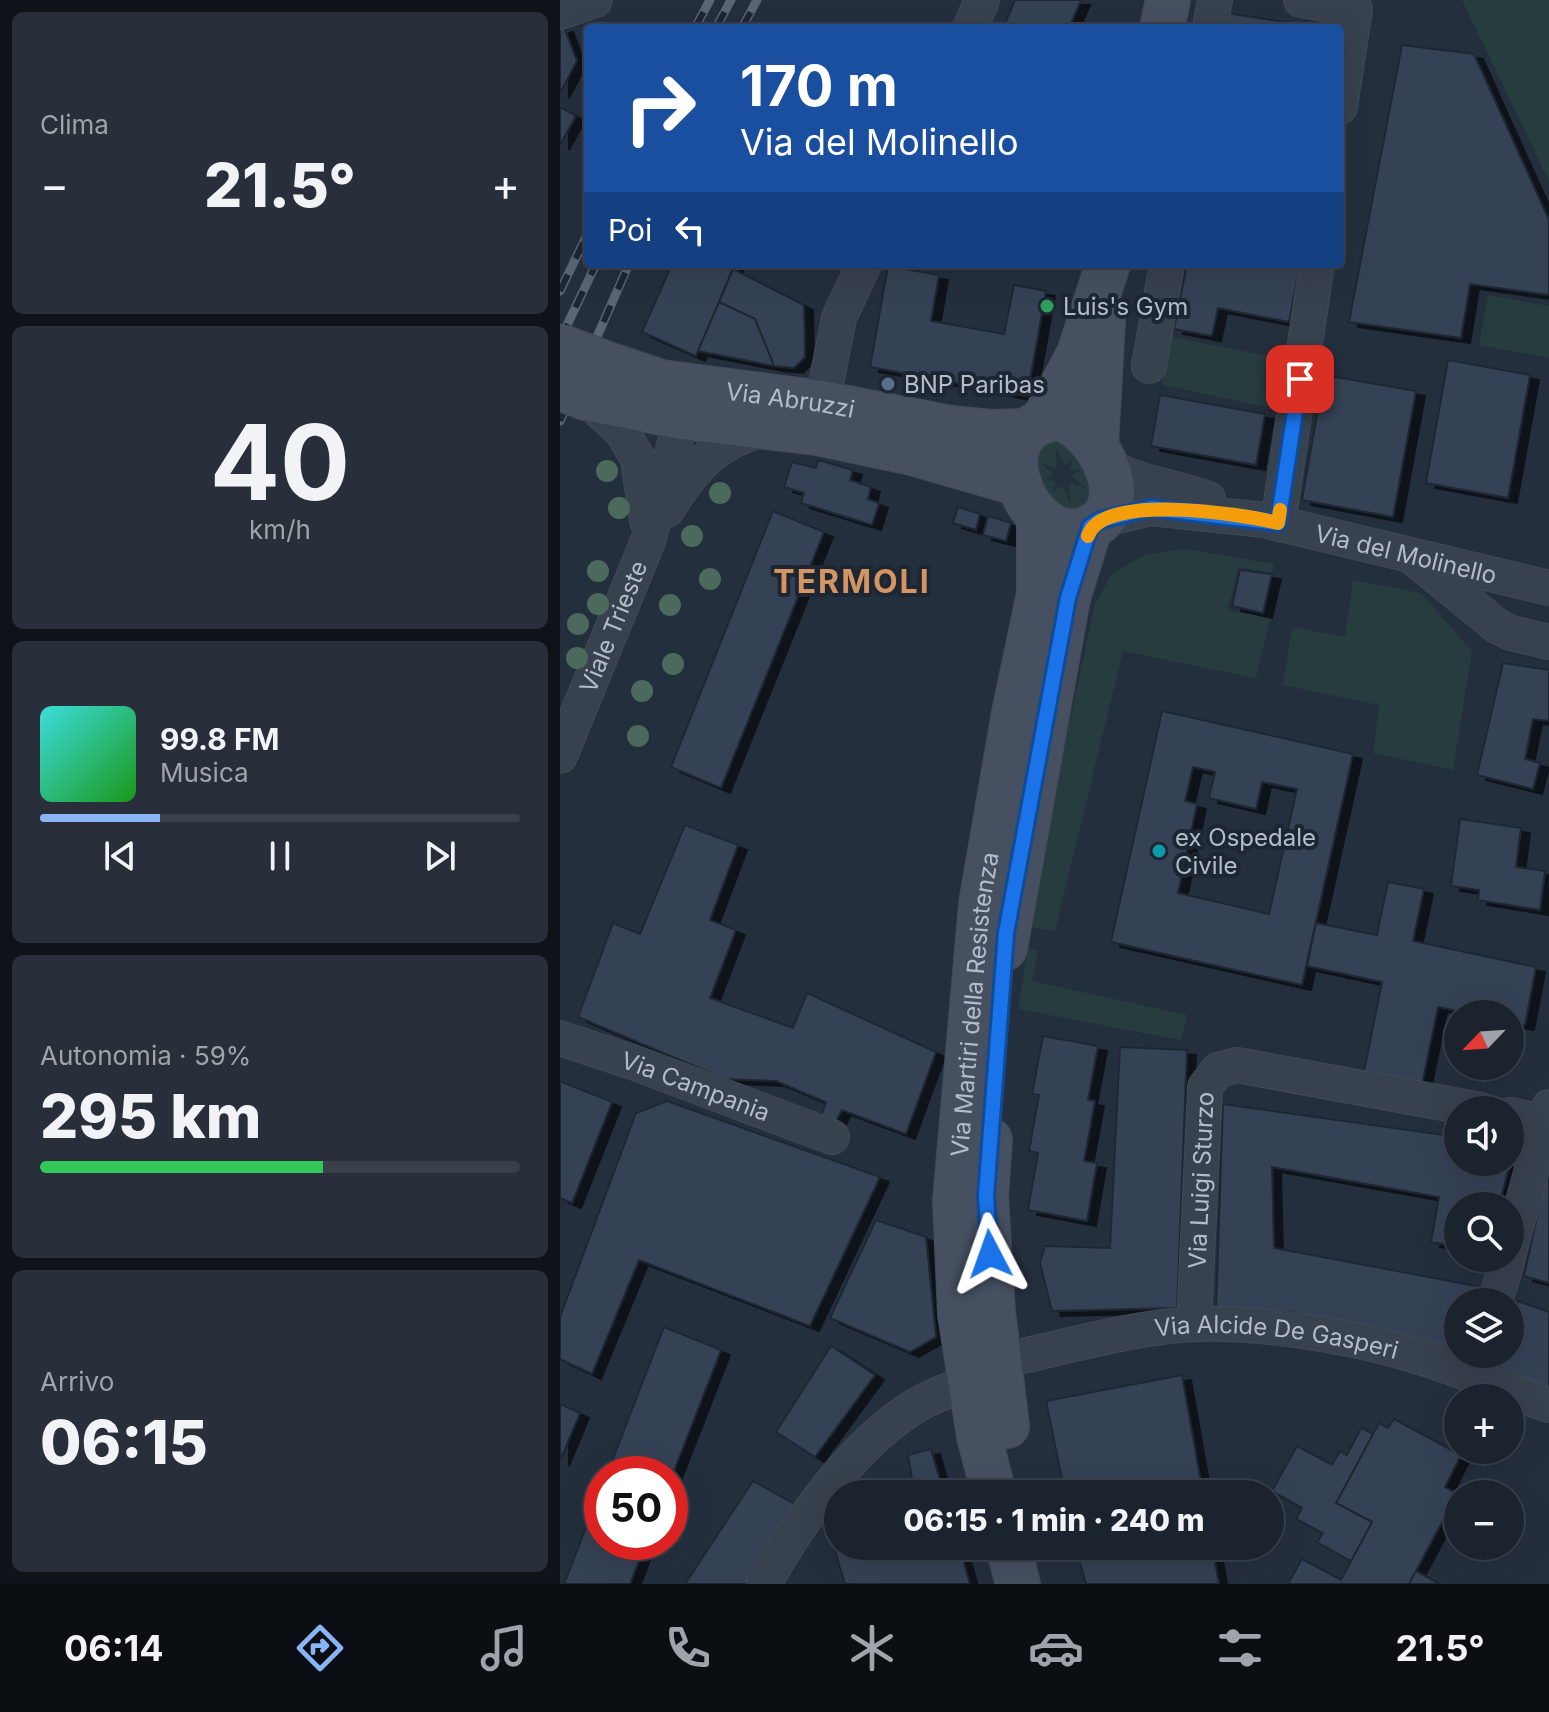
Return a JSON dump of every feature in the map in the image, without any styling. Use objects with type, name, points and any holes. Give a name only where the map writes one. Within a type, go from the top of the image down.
[{"type":"main road","points":[[1163,24],[1168,0]]},
{"type":"main road","points":[[1095,524],[1078,532],[1051,527],[1029,500],[1016,454],[1017,445],[1035,425],[1079,354],[1106,272]]},
{"type":"main road","name":"Via Martiri della Resistenza","points":[[990,1480],[979,1436],[985,1371],[986,1196],[1006,933],[1068,598],[1095,524],[1106,512],[1112,494],[1101,454],[1106,272]]},
{"type":"main road","name":"Via Abruzzi","points":[[576,373],[773,426],[819,418],[1029,500]]},
{"type":"main road","name":"Via Abruzzi","points":[[672,400],[819,418],[991,432],[1035,425]]},
{"type":"main road","points":[[1035,425],[1059,418],[1073,421],[1084,430],[1101,454]]},
{"type":"main road","name":"Via Martiri della Resistenza","points":[[1021,1480],[1007,1427],[960,1314],[955,1201],[981,904],[1014,713],[1039,594],[1029,500]]},
{"type":"main road","points":[[1012,1560],[1018,1584]]},
{"type":"main road","points":[[1043,1560],[1049,1584]]},
{"type":"street","points":[[560,12],[595,0]]},
{"type":"street","points":[[972,24],[982,0]]},
{"type":"street","points":[[1211,24],[1215,0]]},
{"type":"street","points":[[1301,0],[1355,9],[1344,81]]},
{"type":"street","points":[[819,418],[839,318],[862,268]]},
{"type":"street","points":[[1149,366],[1166,268]]},
{"type":"street","points":[[1271,521],[1316,268]]},
{"type":"street","name":"Viale Trieste","points":[[576,373],[623,433],[638,459],[648,541]]},
{"type":"street","name":"Viale Trieste","points":[[648,541],[672,400]]},
{"type":"street","name":"Viale Trieste","points":[[560,756],[648,541],[688,476],[727,441],[773,426]]},
{"type":"street","name":"Via del Molinello","points":[[1101,454],[1125,477],[1184,490],[1271,521],[1549,588]]},
{"type":"street","name":"Via del Molinello","points":[[1095,524],[1151,508],[1271,521]]},
{"type":"street","points":[[1410,555],[1497,626],[1511,633],[1549,642]]},
{"type":"street","name":"Via Campania","points":[[560,1038],[832,1137]]},
{"type":"street","name":"Via Luigi Sturzo","points":[[1194,1324],[1205,1087],[1218,1070],[1237,1065],[1444,1103]]},
{"type":"street","points":[[1524,1116],[1548,1117],[1524,1200]]},
{"type":"street","name":"Via Alcide De Gasperi","points":[[768,1577],[819,1497],[862,1450],[909,1410],[985,1371],[1156,1328],[1194,1324],[1276,1327],[1346,1339],[1444,1365]]},
{"type":"street","name":"Via Alcide De Gasperi","points":[[1481,1368],[1549,1405]]},
{"type":"green space","points":[[1462,0],[1549,0],[1549,181]]},
{"type":"green space","points":[[1488,295],[1549,306],[1549,358],[1479,345]]},
{"type":"green space","points":[[1172,337],[1278,358],[1268,407],[1162,385]]},
{"type":"green space","points":[[1056,439],[1080,456],[1092,490],[1085,506],[1071,511],[1053,502],[1037,473],[1039,447]],"holes":[[[1055,445],[1065,466],[1073,457],[1070,470],[1081,469],[1072,476],[1087,488],[1069,483],[1071,505],[1062,485],[1052,493],[1056,481],[1045,480],[1054,474],[1040,463],[1057,468]]]},
{"type":"green space","points":[[1185,549],[1274,564],[1272,573],[1238,567],[1228,610],[1270,618],[1256,678],[1123,651],[1055,931],[1032,927],[1055,790],[1095,603],[1113,573],[1144,555]]},
{"type":"green space","points":[[1353,580],[1421,593],[1472,651],[1453,770],[1373,753],[1379,705],[1283,685],[1292,627],[1345,637]]},
{"type":"green space","points":[[1028,949],[1038,950],[1032,981],[1187,1015],[1181,1040],[1018,1009]]},
{"type":"building","points":[[1015,0],[1081,0],[1071,24],[1005,24]]},
{"type":"building","points":[[1220,12],[1298,24],[1218,24]]},
{"type":"building","points":[[564,27],[577,61],[560,93],[560,28]]},
{"type":"building","points":[[1402,45],[1474,54],[1549,220],[1549,295],[1470,284],[1461,338],[1349,322]]},
{"type":"building","points":[[560,107],[576,116],[560,145]]},
{"type":"building","points":[[670,268],[733,268],[696,356],[642,332]]},
{"type":"building","points":[[888,268],[939,275],[931,321],[1004,334],[1014,285],[1046,291],[1027,396],[870,367]]},
{"type":"building","points":[[1186,268],[1299,269],[1289,322],[1218,308],[1212,336],[1174,329]]},
{"type":"building","points":[[733,269],[804,305],[805,357],[794,368],[774,366],[755,319],[719,302]]},
{"type":"building","points":[[719,302],[755,319],[774,366],[698,351]]},
{"type":"building","points":[[1448,360],[1530,375],[1508,498],[1426,483]]},
{"type":"building","points":[[1324,375],[1416,391],[1393,517],[1302,500]]},
{"type":"building","points":[[1160,395],[1265,414],[1256,465],[1151,446]]},
{"type":"building","points":[[818,460],[853,470],[850,480],[871,487],[868,499],[879,503],[872,525],[801,503],[804,493],[784,487],[792,462],[816,468]]},
{"type":"building","points":[[958,507],[980,514],[976,530],[953,523]]},
{"type":"building","points":[[773,511],[824,532],[721,788],[671,767]]},
{"type":"building","points":[[988,516],[1011,523],[1006,541],[983,535]]},
{"type":"building","points":[[1240,570],[1272,574],[1263,613],[1232,606]]},
{"type":"building","points":[[1503,663],[1549,670],[1549,721],[1533,719],[1525,759],[1540,763],[1533,789],[1477,775]]},
{"type":"building","name":"ex Ospedale Civile","points":[[1162,711],[1353,754],[1302,985],[1111,942]],"holes":[[[1193,767],[1215,772],[1209,798],[1256,809],[1262,782],[1297,789],[1269,914],[1178,893],[1197,804],[1185,801]]]},
{"type":"building","points":[[1460,819],[1521,828],[1516,867],[1545,871],[1540,910],[1478,900],[1479,890],[1451,886]]},
{"type":"building","points":[[685,825],[738,845],[710,920],[736,930],[710,998],[793,1028],[807,993],[936,1052],[906,1134],[842,1110],[834,1125],[820,1119],[826,1102],[776,1081],[725,1079],[578,1017],[613,923],[640,934]]},
{"type":"building","points":[[1388,882],[1424,889],[1413,941],[1536,967],[1525,1025],[1524,1000],[1444,1000],[1444,1008],[1438,1007],[1421,1089],[1363,1077],[1382,982],[1307,966],[1316,923],[1377,935]]},
{"type":"building","points":[[1043,1036],[1098,1046],[1088,1100],[1095,1101],[1084,1161],[1097,1163],[1087,1221],[1028,1210],[1038,1153],[1029,1151],[1039,1095],[1032,1094]]},
{"type":"building","points":[[1120,1047],[1187,1050],[1177,1308],[1052,1311],[1040,1263],[1045,1246],[1110,1248]]},
{"type":"building","points":[[560,1081],[612,1102],[572,1203],[560,1198]]},
{"type":"building","points":[[667,1101],[880,1177],[810,1326],[639,1260],[592,1374],[560,1359],[560,1317],[636,1113]]},
{"type":"building","points":[[1223,1104],[1444,1135],[1444,1176],[1507,1176],[1503,1192],[1444,1192],[1444,1244],[1431,1242],[1439,1197],[1272,1167],[1274,1248],[1482,1287],[1444,1288],[1444,1348],[1292,1312],[1216,1309]]},
{"type":"building","points":[[1549,1162],[1549,1283],[1524,1276]]},
{"type":"building","points":[[876,1220],[926,1237],[936,1337],[910,1352],[830,1318]]},
{"type":"building","points":[[1524,1303],[1549,1312],[1549,1393],[1498,1373],[1499,1368],[1524,1368]]},
{"type":"building","points":[[664,1327],[721,1350],[680,1456],[614,1456]]},
{"type":"building","points":[[831,1346],[875,1375],[815,1457],[776,1432]]},
{"type":"building","points":[[1182,1375],[1201,1480],[1062,1480],[1046,1401]]},
{"type":"building","points":[[560,1404],[580,1413],[560,1461]]},
{"type":"building","points":[[1394,1419],[1444,1446],[1444,1464],[1456,1464],[1448,1480],[1444,1480],[1444,1518],[1409,1584],[1288,1584],[1302,1559],[1341,1580],[1372,1522],[1336,1503],[1379,1423],[1388,1428]]},
{"type":"building","points":[[1361,1428],[1373,1434],[1336,1503],[1372,1522],[1351,1561],[1317,1542],[1323,1533],[1296,1519],[1302,1508],[1284,1498],[1284,1480],[1278,1480],[1297,1446],[1332,1465],[1340,1451],[1347,1455]]},
{"type":"building","points":[[931,1449],[940,1480],[909,1480],[912,1479],[908,1455]]},
{"type":"building","points":[[753,1481],[798,1506],[751,1584],[685,1584]]},
{"type":"building","points":[[584,1532],[584,1560],[639,1560],[630,1584],[564,1584]]},
{"type":"building","points":[[838,1560],[963,1560],[970,1584],[845,1584]]},
{"type":"building","points":[[1079,1560],[1215,1560],[1219,1584],[1086,1584]]},
{"type":"building","points":[[1416,1571],[1440,1584],[1409,1584]]},
{"type":"railway","points":[[697,24],[710,0]]},
{"type":"railway","points":[[718,24],[731,0]]},
{"type":"railway","points":[[744,24],[757,0]]},
{"type":"railway","points":[[560,291],[584,241]]},
{"type":"railway","points":[[560,340],[594,268]]},
{"type":"railway","points":[[560,421],[627,268]]},
{"type":"slow traffic","points":[[1088,536],[1090,527],[1100,520],[1151,508],[1278,523],[1280,510]]},
{"type":"place","name":"Luis's Gym","points":[[1047,306]]},
{"type":"place","name":"BNP Paribas","points":[[888,384]]},
{"type":"place","name":"ex Ospedale Civile","points":[[1159,851]]},
{"type":"district","name":"TERMOLI","points":[[852,581]]},
{"type":"route","points":[[990,1254],[986,1196],[1006,933],[1068,598],[1090,527],[1100,520],[1151,508],[1278,523],[1300,379]]}]
